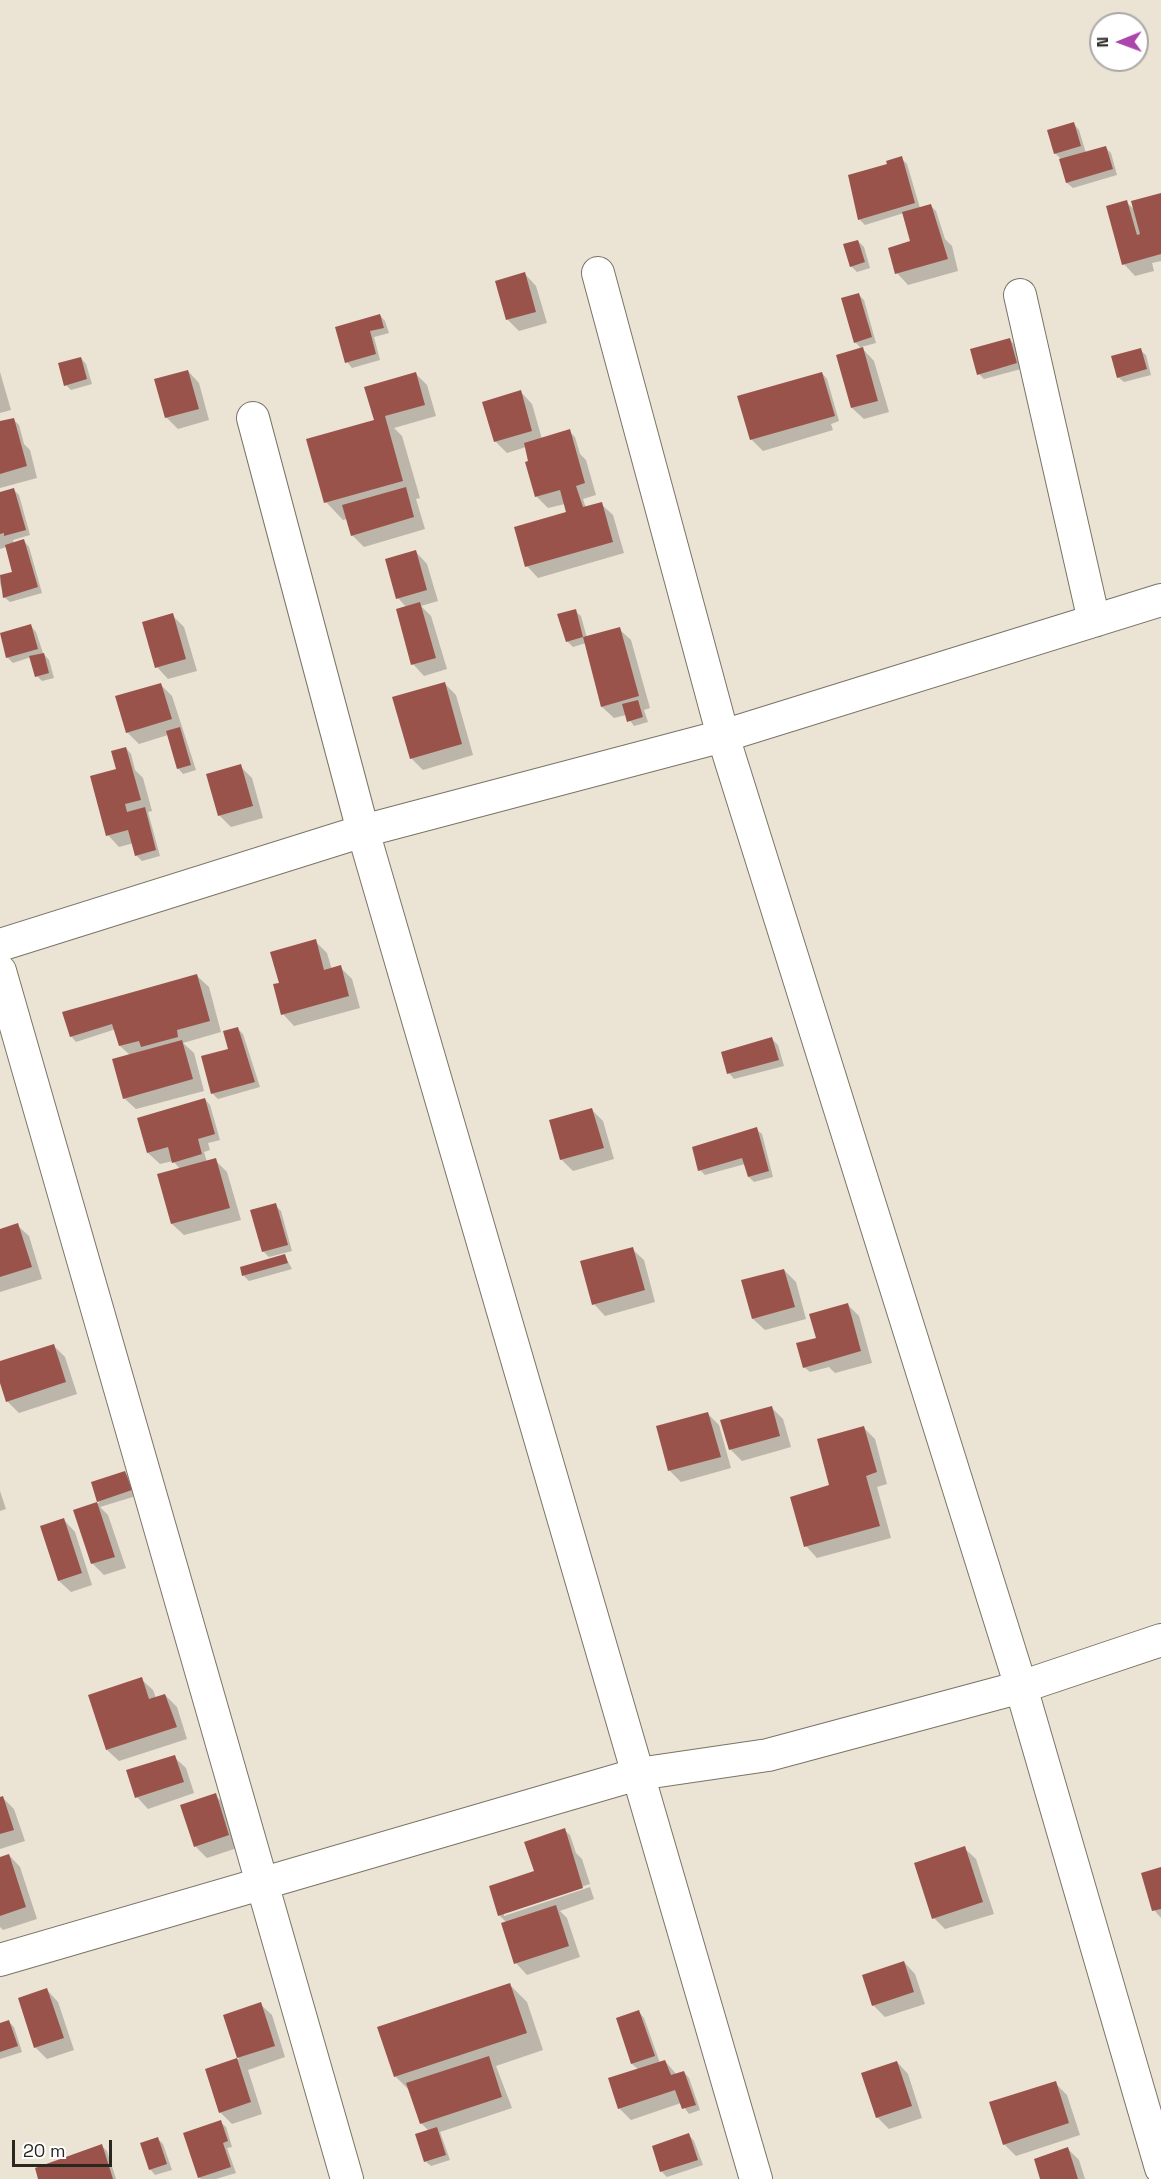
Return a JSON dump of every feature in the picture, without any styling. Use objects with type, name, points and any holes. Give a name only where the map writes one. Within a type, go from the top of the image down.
[{"type":"street","points":[[598,273],[723,736],[1021,1687],[1161,2168]]},
{"type":"street","points":[[1020,295],[1094,621]]},
{"type":"street","points":[[253,418],[363,831],[756,2179]]},
{"type":"street","points":[[0,945],[363,831],[723,736],[1161,600]]},
{"type":"street","points":[[0,971],[347,2179]]},
{"type":"street","points":[[0,1960],[638,1774],[768,1755],[1021,1687],[1161,1640]]},
{"type":"building","points":[[1074,122],[1081,146],[1054,154],[1047,130]]},
{"type":"building","points":[[1106,146],[1113,169],[1066,183],[1059,159]]},
{"type":"building","points":[[902,156],[915,203],[858,220],[848,175],[887,164],[886,161]]},
{"type":"building","points":[[1161,193],[1161,254],[1122,265],[1106,206],[1127,200],[1137,235],[1140,234],[1131,201]]},
{"type":"building","points":[[931,204],[948,259],[895,274],[888,248],[910,241],[902,212]]},
{"type":"building","points":[[858,240],[865,262],[850,267],[843,244]]},
{"type":"building","points":[[525,272],[536,312],[506,320],[495,281]]},
{"type":"building","points":[[859,293],[872,337],[854,343],[841,298]]},
{"type":"building","points":[[380,314],[384,328],[370,331],[376,354],[345,363],[335,327]]},
{"type":"building","points":[[1010,338],[1017,363],[977,375],[970,349]]},
{"type":"building","points":[[863,347],[878,401],[851,408],[836,355]]},
{"type":"building","points":[[1141,348],[1147,369],[1117,378],[1111,356]]},
{"type":"building","points":[[81,357],[87,379],[64,386],[58,363]]},
{"type":"building","points":[[188,370],[199,409],[165,418],[154,379]]},
{"type":"building","points":[[416,372],[425,405],[385,416],[403,481],[324,503],[306,439],[374,420],[364,387]]},
{"type":"building","points":[[822,372],[835,416],[750,440],[737,396]]},
{"type":"building","points":[[521,390],[532,431],[494,442],[482,402]]},
{"type":"building","points":[[14,418],[27,466],[0,474],[0,421]]},
{"type":"building","points":[[570,429],[585,483],[576,486],[583,507],[602,502],[613,542],[525,567],[514,527],[566,512],[560,490],[535,497],[525,462],[528,461],[524,443]]},
{"type":"building","points":[[406,487],[414,517],[351,536],[342,505]]},
{"type":"building","points":[[14,488],[26,530],[4,536],[4,533],[0,534],[0,492]]},
{"type":"building","points":[[24,539],[38,587],[3,598],[0,575],[12,572],[5,545]]},
{"type":"building","points":[[416,550],[427,590],[396,599],[385,559]]},
{"type":"building","points":[[420,602],[436,658],[411,665],[396,609]]},
{"type":"building","points":[[576,609],[583,637],[566,642],[557,614]]},
{"type":"building","points":[[173,613],[186,659],[155,668],[142,622]]},
{"type":"building","points":[[31,624],[38,649],[6,658],[0,633]]},
{"type":"building","points":[[620,627],[639,696],[601,707],[583,637]]},
{"type":"building","points":[[44,653],[49,673],[35,677],[29,656]]},
{"type":"building","points":[[445,682],[462,744],[410,759],[392,697]]},
{"type":"building","points":[[161,683],[172,719],[126,733],[115,696]]},
{"type":"building","points":[[638,700],[643,717],[627,722],[622,704]]},
{"type":"building","points":[[180,727],[191,765],[177,769],[166,731]]},
{"type":"building","points":[[126,747],[141,800],[125,804],[127,812],[145,807],[156,850],[135,856],[128,830],[106,836],[90,776],[116,769],[111,751]]},
{"type":"building","points":[[241,764],[253,806],[218,816],[206,774]]},
{"type":"building","points":[[316,939],[324,970],[341,965],[349,996],[281,1015],[273,984],[279,983],[270,952]]},
{"type":"building","points":[[197,974],[210,1021],[177,1030],[178,1037],[141,1047],[139,1041],[119,1046],[112,1024],[70,1037],[62,1012]]},
{"type":"building","points":[[238,1027],[255,1082],[211,1094],[201,1056],[228,1049],[223,1031]]},
{"type":"building","points":[[772,1037],[779,1060],[727,1074],[721,1052]]},
{"type":"building","points":[[182,1040],[193,1079],[123,1099],[112,1059]]},
{"type":"building","points":[[205,1098],[215,1134],[198,1139],[202,1154],[172,1163],[168,1147],[147,1153],[137,1118]]},
{"type":"building","points":[[592,1108],[604,1148],[560,1160],[549,1120]]},
{"type":"building","points":[[757,1127],[769,1171],[748,1177],[742,1158],[698,1171],[692,1147]]},
{"type":"building","points":[[216,1158],[230,1208],[171,1224],[157,1174]]},
{"type":"building","points":[[276,1203],[288,1245],[262,1252],[250,1210]]},
{"type":"building","points":[[18,1223],[32,1267],[0,1277],[0,1229]]},
{"type":"building","points":[[633,1247],[645,1290],[592,1305],[580,1261]]},
{"type":"building","points":[[285,1254],[288,1263],[242,1276],[240,1267]]},
{"type":"building","points":[[784,1269],[795,1307],[752,1319],[741,1280]]},
{"type":"building","points":[[848,1303],[861,1351],[803,1368],[796,1343],[816,1338],[809,1314]]},
{"type":"building","points":[[54,1344],[66,1382],[6,1402],[0,1383],[0,1361]]},
{"type":"building","points":[[772,1406],[780,1436],[729,1450],[720,1420]]},
{"type":"building","points":[[708,1412],[721,1457],[668,1471],[656,1426]]},
{"type":"building","points":[[864,1426],[877,1472],[866,1476],[880,1526],[804,1547],[790,1497],[829,1485],[817,1439]]},
{"type":"building","points":[[125,1471],[132,1490],[97,1502],[91,1482]]},
{"type":"building","points":[[97,1502],[115,1557],[91,1564],[73,1510]]},
{"type":"building","points":[[64,1518],[82,1573],[58,1581],[40,1526]]},
{"type":"building","points":[[142,1677],[149,1699],[165,1694],[177,1727],[106,1750],[88,1695]]},
{"type":"building","points":[[175,1755],[184,1782],[135,1798],[126,1770]]},
{"type":"building","points":[[216,1793],[229,1835],[194,1847],[180,1805]]},
{"type":"building","points":[[3,1796],[14,1830],[0,1834],[0,1797]]},
{"type":"building","points":[[565,1828],[583,1888],[498,1916],[489,1886],[534,1871],[524,1842]]},
{"type":"building","points":[[965,1846],[983,1902],[932,1919],[914,1863]]},
{"type":"building","points":[[9,1854],[26,1907],[0,1916],[0,1857]]},
{"type":"building","points":[[1161,1867],[1161,1909],[1152,1911],[1141,1873]]},
{"type":"building","points":[[556,1905],[569,1946],[514,1964],[501,1923]]},
{"type":"building","points":[[904,1961],[914,1992],[872,2006],[862,1975]]},
{"type":"building","points":[[510,1983],[527,2033],[394,2077],[377,2027]]},
{"type":"building","points":[[47,1988],[64,2038],[34,2048],[18,1998]]},
{"type":"building","points":[[261,2002],[275,2046],[237,2058],[223,2015]]},
{"type":"building","points":[[639,2010],[655,2056],[631,2064],[616,2018]]},
{"type":"building","points":[[9,2020],[18,2046],[0,2052],[0,2023]]},
{"type":"building","points":[[489,2056],[502,2097],[420,2124],[406,2083]]},
{"type":"building","points":[[237,2058],[251,2102],[219,2113],[205,2069]]},
{"type":"building","points":[[665,2060],[671,2075],[684,2071],[696,2105],[682,2109],[675,2090],[618,2109],[608,2078]]},
{"type":"building","points":[[897,2061],[912,2106],[876,2118],[861,2073]]},
{"type":"building","points":[[1056,2081],[1069,2123],[1003,2145],[989,2102]]},
{"type":"building","points":[[221,2120],[228,2141],[223,2143],[231,2167],[198,2178],[183,2133]]},
{"type":"building","points":[[437,2127],[446,2155],[424,2162],[415,2134]]},
{"type":"building","points":[[689,2133],[698,2160],[660,2172],[652,2146]]},
{"type":"building","points":[[158,2137],[167,2164],[149,2170],[140,2143]]},
{"type":"building","points":[[102,2144],[113,2179],[38,2179],[35,2168]]},
{"type":"building","points":[[1068,2147],[1078,2179],[1040,2179],[1034,2159]]}]
